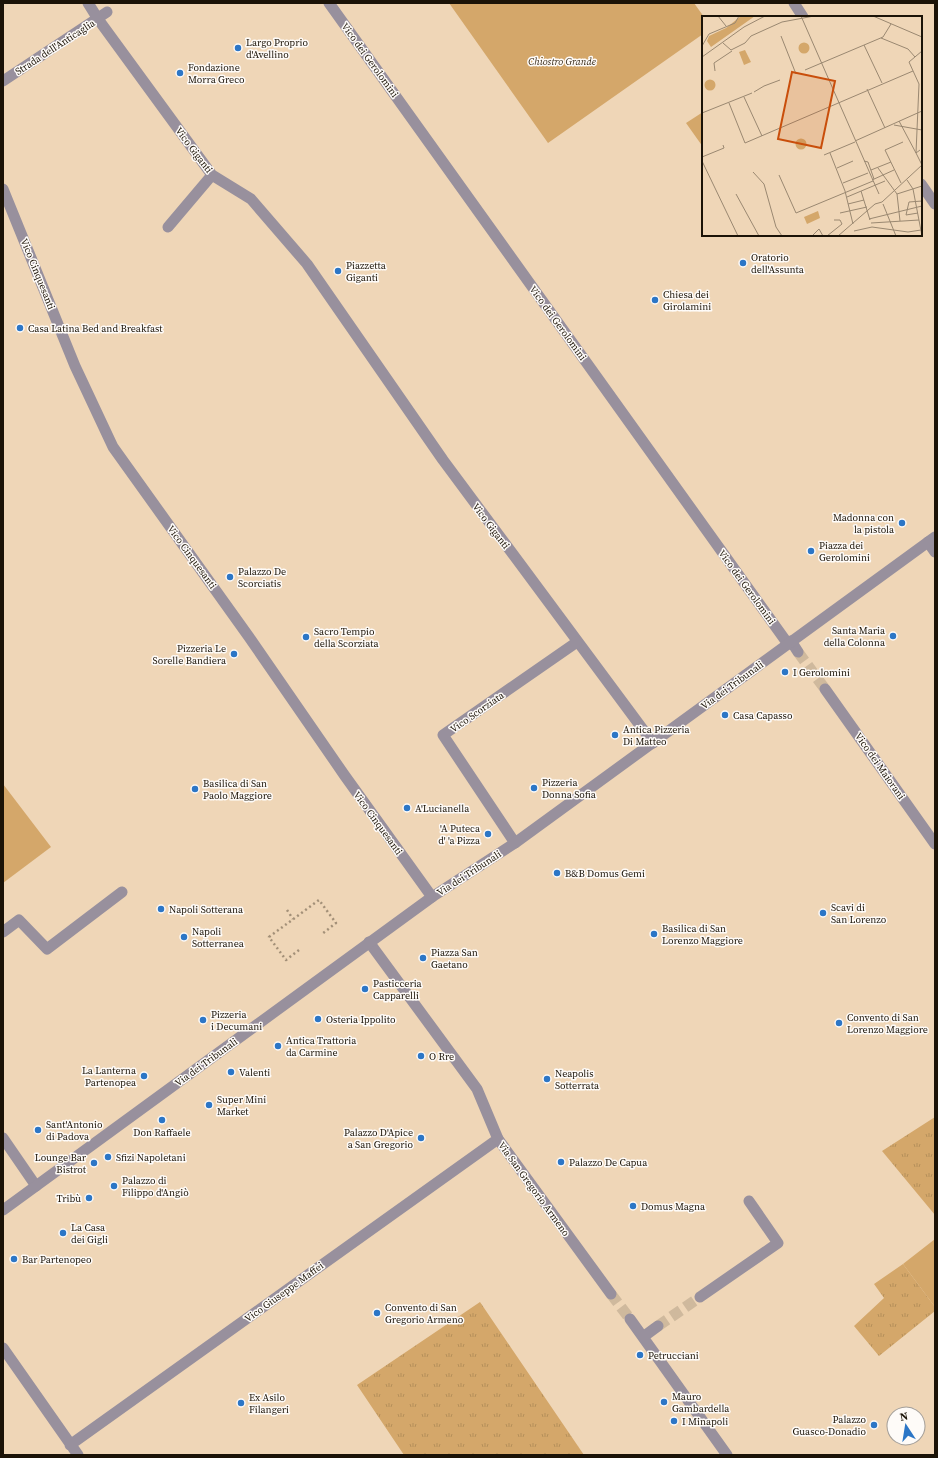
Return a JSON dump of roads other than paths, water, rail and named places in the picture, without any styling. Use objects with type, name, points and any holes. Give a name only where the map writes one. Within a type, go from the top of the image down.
[{"type":"street","name":"Vico Giganti","points":[[88,3],[103,16],[212,175],[251,199],[307,264],[443,460],[653,743]]},
{"type":"street","name":"Vico dei Gerolomini","points":[[329,3],[789,643]]},
{"type":"street","points":[[794,3],[803,16]]},
{"type":"street","name":"Strada dell'Anticaglia","points":[[3,81],[103,16]]},
{"type":"street","points":[[168,227],[212,175]]},
{"type":"street","points":[[922,185],[935,204]]},
{"type":"street","name":"Vico Cinquesanti","points":[[3,189],[75,366],[113,447],[432,897]]},
{"type":"street","name":"Via dei Tribunali","points":[[3,1210],[369,942],[432,897],[515,844],[932,539]]},
{"type":"street","points":[[932,539],[935,552]]},
{"type":"street","name":"Vico Scorziata","points":[[515,844],[443,735],[577,642]]},
{"type":"street","points":[[789,643],[798,652]]},
{"type":"street","name":"Vico dei Maiorani","points":[[825,689],[935,844]]},
{"type":"street","points":[[3,932],[18,920],[47,949],[122,892]]},
{"type":"street","name":"Via San Gregorio Armeno","points":[[369,942],[477,1089],[498,1139],[611,1294]]},
{"type":"street","points":[[3,1138],[36,1186]]},
{"type":"street","name":"Vico Giuseppe Maffei","points":[[70,1445],[498,1139]]},
{"type":"street","points":[[700,1297],[778,1243],[749,1201]]},
{"type":"street","points":[[630,1318],[727,1455]]},
{"type":"street","points":[[643,1337],[658,1326]]},
{"type":"street","points":[[3,1348],[78,1455]]},
{"type":"tunnel","points":[[798,652],[825,689]]},
{"type":"tunnel","points":[[611,1294],[630,1319]]},
{"type":"tunnel","points":[[658,1326],[700,1297]]},
{"type":"place","name":"Largo Proprio d'Avellino","points":[[238,48]]},
{"type":"place","name":"Fondazione Morra Greco","points":[[180,73]]},
{"type":"place","name":"Oratorio dell'Assunta","points":[[743,263]]},
{"type":"place","name":"Piazzetta Giganti","points":[[338,271]]},
{"type":"place","name":"Chiesa dei Girolamini","points":[[655,300]]},
{"type":"place","name":"Casa Latina Bed and Breakfast","points":[[20,328]]},
{"type":"place","name":"Madonna con la pistola","points":[[902,523]]},
{"type":"place","name":"Piazza dei Gerolomini","points":[[811,551]]},
{"type":"place","name":"Palazzo De Scorciatis","points":[[230,577]]},
{"type":"place","name":"Santa Maria della Colonna","points":[[893,636]]},
{"type":"place","name":"Sacro Tempio della Scorziata","points":[[306,637]]},
{"type":"place","name":"Pizzeria Le Sorelle Bandiera","points":[[234,654]]},
{"type":"place","name":"I Gerolomini","points":[[785,672]]},
{"type":"place","name":"Casa Capasso","points":[[725,715]]},
{"type":"place","name":"Antica Pizzeria Di Matteo","points":[[615,735]]},
{"type":"place","name":"Pizzeria Donna Sofia","points":[[534,788]]},
{"type":"place","name":"Basilica di San Paolo Maggiore","points":[[195,789]]},
{"type":"place","name":"A'Lucianella","points":[[407,808]]},
{"type":"place","name":"'A Puteca d' 'a Pizza","points":[[488,834]]},
{"type":"place","name":"B&B Domus Gemi","points":[[557,873]]},
{"type":"place","name":"Napoli Sotterana","points":[[161,909]]},
{"type":"place","name":"Scavi di San Lorenzo","points":[[823,913]]},
{"type":"place","name":"Basilica di San Lorenzo Maggiore","points":[[654,934]]},
{"type":"place","name":"Napoli Sotterranea","points":[[184,937]]},
{"type":"place","name":"Piazza San Gaetano","points":[[423,958]]},
{"type":"place","name":"Pasticceria Capparelli","points":[[365,989]]},
{"type":"place","name":"Osteria Ippolito","points":[[318,1019]]},
{"type":"place","name":"Pizzeria i Decumani","points":[[203,1020]]},
{"type":"place","name":"Convento di San Lorenzo Maggiore","points":[[839,1023]]},
{"type":"place","name":"Antica Trattoria da Carmine","points":[[278,1046]]},
{"type":"place","name":"O Rre","points":[[421,1056]]},
{"type":"place","name":"Valenti","points":[[231,1072]]},
{"type":"place","name":"La Lanterna Partenopea","points":[[144,1076]]},
{"type":"place","name":"Neapolis Sotterrata","points":[[547,1079]]},
{"type":"place","name":"Super Mini Market","points":[[209,1105]]},
{"type":"place","name":"Don Raffaele","points":[[162,1120]]},
{"type":"place","name":"Sant'Antonio di Padova","points":[[38,1130]]},
{"type":"place","name":"Palazzo D'Apice a San Gregorio","points":[[421,1138]]},
{"type":"place","name":"Sfizi Napoletani","points":[[108,1157]]},
{"type":"place","name":"Palazzo De Capua","points":[[561,1162]]},
{"type":"place","name":"Lounge Bar Bistrot","points":[[94,1163]]},
{"type":"place","name":"Palazzo di Filippo d'Angiò","points":[[114,1186]]},
{"type":"place","name":"Tribù","points":[[89,1198]]},
{"type":"place","name":"Domus Magna","points":[[633,1206]]},
{"type":"place","name":"La Casa dei Gigli","points":[[63,1233]]},
{"type":"place","name":"Bar Partenopeo","points":[[14,1259]]},
{"type":"place","name":"Convento di San Gregorio Armeno","points":[[377,1313]]},
{"type":"place","name":"Petrucciani","points":[[640,1355]]},
{"type":"place","name":"Mauro Gambardella","points":[[664,1402]]},
{"type":"place","name":"Ex Asilo Filangeri","points":[[241,1403]]},
{"type":"place","name":"I Minapoli","points":[[674,1421]]},
{"type":"place","name":"Palazzo Guasco-Donadio","points":[[874,1425]]},
{"type":"park label","name":"Chiostro Grande","points":[[562,61]]}]
